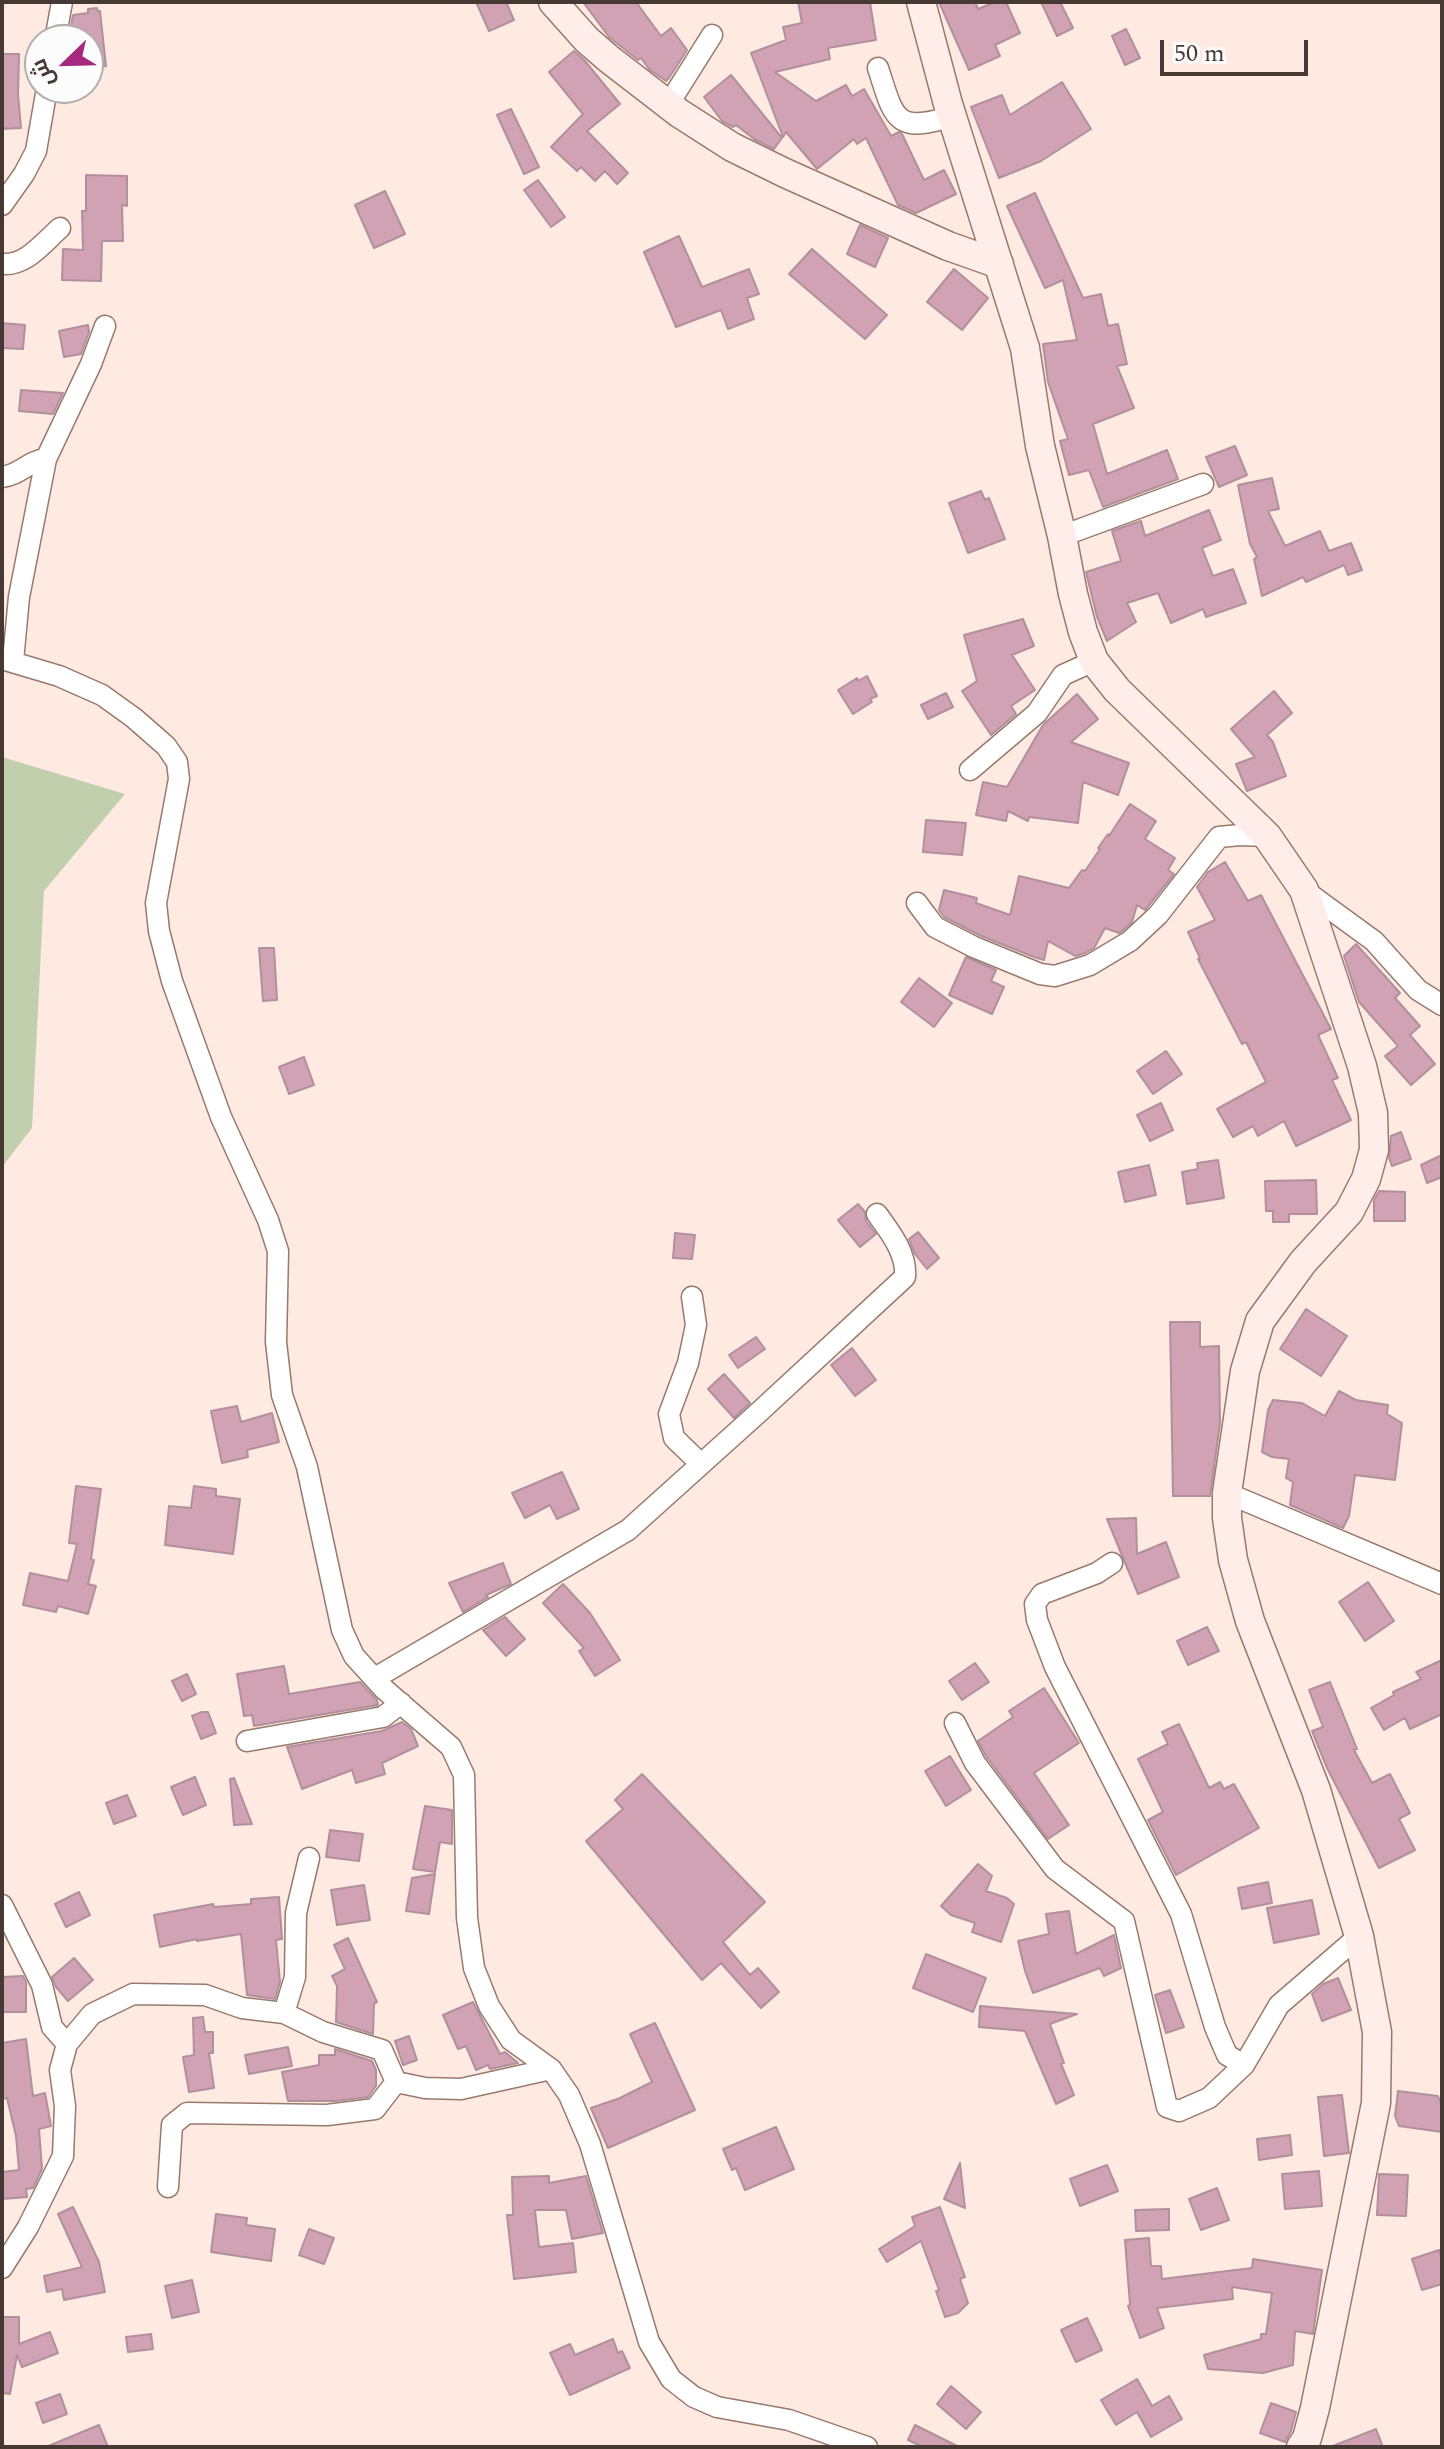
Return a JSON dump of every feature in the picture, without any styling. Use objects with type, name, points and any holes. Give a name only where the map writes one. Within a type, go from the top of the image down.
[{"type":"main road","points":[[553,2],[587,40],[668,105],[732,147],[948,246],[999,264]]},
{"type":"main road","points":[[921,2],[952,116],[1025,348],[1040,446],[1073,594],[1094,661],[1117,690],[1267,836],[1304,890],[1362,1066],[1373,1113],[1374,1150],[1366,1179],[1349,1212],[1303,1262],[1260,1321],[1245,1371],[1227,1493],[1233,1560],[1250,1621],[1316,1790],[1359,1936],[1377,2032],[1376,2103],[1315,2408],[1307,2438],[1301,2447]]},
{"type":"street","points":[[58,24],[62,2]]},
{"type":"street","points":[[668,105],[712,35]]},
{"type":"street","points":[[878,68],[892,111],[902,121],[928,124],[952,116]]},
{"type":"street","points":[[2,205],[36,151],[44,104]]},
{"type":"street","points":[[2,264],[23,262],[60,228]]},
{"type":"street","points":[[105,326],[91,364],[46,459],[7,660],[59,676],[102,695],[166,746],[177,762],[179,779],[156,903],[159,931],[172,981],[221,1117],[268,1220],[278,1251],[276,1342],[282,1395],[307,1467],[342,1630],[354,1656],[451,1747],[464,1775],[467,1918],[474,1968],[489,2006],[511,2040],[551,2069],[569,2095],[590,2144],[649,2342],[671,2379],[694,2397],[717,2407],[789,2420],[867,2447]]},
{"type":"street","points":[[2,477],[15,475],[36,460],[46,459]]},
{"type":"street","points":[[1062,536],[1203,484]]},
{"type":"street","points":[[970,770],[1037,713],[1063,675],[1094,661]]},
{"type":"street","points":[[917,903],[935,927],[1040,974],[1055,976],[1090,965],[1130,941],[1158,915],[1219,837],[1267,836]]},
{"type":"street","points":[[1304,890],[1374,941],[1418,990],[1442,1005]]},
{"type":"street","points":[[375,1678],[628,1530],[905,1277],[906,1264],[891,1233],[877,1214]]},
{"type":"street","points":[[692,1297],[696,1325],[688,1363],[669,1414],[674,1438],[701,1464]]},
{"type":"street","points":[[1227,1493],[1442,1584]]},
{"type":"street","points":[[1112,1563],[1097,1573],[1042,1594],[1035,1604],[1037,1620],[1055,1667],[1181,1914],[1215,2027],[1227,2055],[1244,2065]]},
{"type":"street","points":[[247,1741],[383,1717],[401,1703]]},
{"type":"street","points":[[955,1723],[975,1763],[1055,1869],[1124,1921],[1167,2107],[1179,2111],[1209,2098],[1244,2065],[1279,2005],[1359,1936]]},
{"type":"street","points":[[284,2013],[295,1977],[296,1913],[309,1858]]},
{"type":"street","points":[[2,1905],[42,1985],[52,2027],[67,2044]]},
{"type":"street","points":[[2,2268],[28,2227],[63,2156],[65,2106],[60,2070],[67,2044],[92,2014],[133,1994],[205,1995],[242,2008],[284,2013],[323,2032],[382,2050],[396,2082]]},
{"type":"street","points":[[396,2082],[425,2088],[461,2089],[551,2069]]},
{"type":"street","points":[[168,2187],[172,2125],[187,2113],[327,2115],[375,2109],[396,2082]]},
{"type":"green space","points":[[2,757],[125,794],[44,891],[32,1128],[2,1167]]},
{"type":"building","points":[[476,2],[506,2],[514,20],[489,31]]},
{"type":"building","points":[[583,2],[636,2],[661,36],[671,28],[687,50],[669,78],[666,81],[649,69],[641,58],[638,60],[609,37]]},
{"type":"building","points":[[798,2],[870,2],[876,40],[828,48],[830,59],[775,72],[816,101],[846,85],[852,96],[864,89],[891,136],[899,132],[902,134],[924,180],[944,170],[956,194],[916,213],[898,205],[866,138],[857,144],[854,139],[817,169],[786,132],[783,137],[751,53],[786,40],[783,27],[802,23]]},
{"type":"building","points":[[939,2],[975,2],[978,9],[995,2],[1006,2],[1020,33],[995,45],[1000,56],[969,70]]},
{"type":"building","points":[[1041,2],[1060,2],[1073,28],[1057,36]]},
{"type":"building","points":[[97,8],[100,11],[101,24],[71,24],[73,15],[88,13],[88,9]]},
{"type":"building","points":[[1126,29],[1140,58],[1125,65],[1112,36]]},
{"type":"building","points":[[574,51],[620,104],[587,131],[628,173],[617,184],[605,171],[595,181],[581,167],[577,171],[551,147],[583,114],[549,72]]},
{"type":"building","points":[[2,54],[19,54],[21,128],[2,129]]},
{"type":"building","points":[[731,75],[782,138],[774,149],[736,125],[733,127],[722,121],[704,97]]},
{"type":"building","points":[[1062,82],[1091,129],[1041,161],[999,178],[971,107],[1002,95],[1010,115]]},
{"type":"building","points":[[511,109],[539,167],[524,174],[497,115]]},
{"type":"building","points":[[86,175],[127,176],[127,206],[122,205],[123,241],[102,241],[101,281],[62,280],[63,249],[83,250],[82,211],[86,211]]},
{"type":"building","points":[[538,180],[565,217],[551,227],[524,190]]},
{"type":"building","points":[[385,191],[405,234],[374,248],[355,205]]},
{"type":"building","points":[[1035,193],[1083,298],[1101,294],[1108,326],[1118,324],[1127,364],[1117,366],[1134,408],[1093,424],[1107,474],[1167,450],[1178,479],[1103,507],[1089,470],[1069,475],[1060,441],[1068,439],[1048,382],[1043,344],[1077,340],[1063,280],[1045,288],[1007,206]]},
{"type":"building","points":[[860,225],[888,238],[875,267],[847,254]]},
{"type":"building","points":[[679,236],[702,287],[749,269],[759,294],[747,298],[754,319],[728,329],[721,310],[676,327],[644,252]]},
{"type":"building","points":[[812,249],[887,315],[865,339],[789,274]]},
{"type":"building","points":[[954,269],[988,298],[962,330],[927,302]]},
{"type":"building","points":[[2,323],[25,325],[23,349],[2,348]]},
{"type":"building","points":[[88,325],[89,332],[81,354],[64,357],[59,331]]},
{"type":"building","points":[[21,390],[63,393],[53,414],[19,411]]},
{"type":"building","points":[[1235,446],[1247,475],[1219,487],[1206,457]]},
{"type":"building","points":[[1272,478],[1279,509],[1268,511],[1285,546],[1320,531],[1329,551],[1351,543],[1362,570],[1348,575],[1344,565],[1306,582],[1303,577],[1262,596],[1254,559],[1257,557],[1250,544],[1238,485]]},
{"type":"building","points":[[981,491],[985,500],[989,498],[1005,539],[968,553],[949,503]]},
{"type":"building","points":[[1209,510],[1221,540],[1202,548],[1213,576],[1233,569],[1246,603],[1206,617],[1203,609],[1171,623],[1158,593],[1127,603],[1136,622],[1107,641],[1097,617],[1086,572],[1121,561],[1112,531],[1141,521],[1145,536]]},
{"type":"building","points":[[1023,619],[1034,646],[1012,655],[1035,690],[1011,706],[1016,714],[991,735],[962,691],[977,681],[964,635]]},
{"type":"building","points":[[867,676],[877,696],[853,714],[838,690],[857,678],[858,681]]},
{"type":"building","points":[[1274,691],[1292,713],[1267,735],[1273,742],[1286,776],[1247,791],[1236,764],[1255,757],[1231,729]]},
{"type":"building","points":[[946,693],[953,707],[928,719],[921,705]]},
{"type":"building","points":[[1077,694],[1098,719],[1071,742],[1129,763],[1118,795],[1083,782],[1078,823],[1029,817],[1028,821],[1008,811],[1006,821],[976,815],[983,782],[1007,787],[1043,725]]},
{"type":"building","points":[[1130,804],[1156,821],[1145,839],[1175,858],[1168,870],[1174,874],[1145,910],[1137,905],[1132,922],[1122,931],[1119,933],[1105,928],[1094,948],[1085,953],[1075,956],[1048,941],[1044,960],[979,935],[944,917],[939,910],[944,890],[977,898],[976,903],[1010,915],[1019,876],[1069,888],[1082,870],[1085,871]]},
{"type":"building","points":[[926,820],[966,823],[962,855],[923,852]]},
{"type":"building","points":[[1225,862],[1248,901],[1261,895],[1331,1029],[1318,1035],[1338,1078],[1332,1080],[1351,1120],[1296,1146],[1284,1121],[1258,1136],[1253,1126],[1233,1137],[1217,1109],[1266,1082],[1246,1042],[1242,1044],[1198,959],[1188,932],[1215,920],[1197,887],[1208,872]]},
{"type":"building","points":[[1356,944],[1400,993],[1395,998],[1420,1026],[1410,1035],[1435,1064],[1411,1085],[1385,1056],[1398,1046],[1359,1002],[1344,956]]},
{"type":"building","points":[[259,948],[274,948],[277,1000],[263,1001]]},
{"type":"building","points":[[966,957],[996,970],[991,981],[1004,987],[992,1014],[949,995]]},
{"type":"building","points":[[919,978],[952,1003],[934,1027],[901,1002]]},
{"type":"building","points":[[1166,1051],[1182,1074],[1153,1094],[1137,1071]]},
{"type":"building","points":[[304,1057],[314,1085],[289,1094],[279,1067]]},
{"type":"building","points":[[1161,1103],[1173,1130],[1150,1141],[1137,1115]]},
{"type":"building","points":[[1401,1132],[1411,1159],[1392,1166],[1389,1158],[1391,1136]]},
{"type":"building","points":[[1442,1155],[1442,1177],[1427,1183],[1421,1165]]},
{"type":"building","points":[[1218,1160],[1224,1198],[1187,1204],[1182,1172],[1198,1169],[1197,1163]]},
{"type":"building","points":[[1149,1165],[1156,1195],[1125,1202],[1118,1172]]},
{"type":"building","points":[[1316,1180],[1317,1214],[1289,1214],[1289,1222],[1273,1222],[1273,1211],[1266,1211],[1265,1181]]},
{"type":"building","points":[[1379,1191],[1405,1192],[1405,1221],[1374,1221],[1374,1200]]},
{"type":"building","points":[[858,1204],[876,1234],[860,1247],[838,1220]]},
{"type":"building","points":[[918,1232],[939,1258],[927,1269],[915,1254],[909,1239]]},
{"type":"building","points":[[675,1233],[695,1235],[692,1259],[673,1258]]},
{"type":"building","points":[[1306,1309],[1347,1336],[1321,1376],[1280,1349]]},
{"type":"building","points":[[1170,1322],[1200,1322],[1200,1347],[1219,1346],[1220,1423],[1210,1496],[1173,1496]]},
{"type":"building","points":[[756,1337],[765,1349],[738,1368],[729,1355]]},
{"type":"building","points":[[852,1348],[876,1380],[855,1396],[831,1365]]},
{"type":"building","points":[[724,1374],[750,1403],[734,1418],[708,1389]]},
{"type":"building","points":[[1339,1391],[1356,1400],[1388,1405],[1387,1414],[1402,1423],[1395,1480],[1355,1475],[1349,1516],[1343,1528],[1290,1505],[1293,1482],[1286,1478],[1289,1459],[1262,1452],[1268,1410],[1273,1400],[1302,1403],[1325,1416]]},
{"type":"building","points":[[237,1406],[241,1422],[272,1413],[279,1442],[247,1450],[248,1457],[222,1463],[211,1411]]},
{"type":"building","points":[[562,1472],[579,1509],[557,1519],[550,1505],[525,1518],[512,1493]]},
{"type":"building","points":[[76,1486],[101,1489],[91,1559],[94,1560],[88,1584],[96,1586],[88,1614],[58,1606],[56,1612],[23,1605],[30,1573],[68,1581],[77,1544],[69,1543]]},
{"type":"building","points":[[194,1486],[216,1489],[216,1496],[240,1499],[233,1554],[165,1545],[169,1506],[191,1508]]},
{"type":"building","points":[[1136,1518],[1137,1554],[1166,1542],[1179,1577],[1138,1594],[1107,1519]]},
{"type":"building","points":[[503,1563],[511,1584],[486,1595],[488,1597],[463,1612],[449,1583]]},
{"type":"building","points":[[1368,1582],[1394,1621],[1365,1641],[1339,1602]]},
{"type":"building","points":[[563,1584],[590,1613],[620,1660],[595,1676],[579,1651],[584,1648],[543,1603]]},
{"type":"building","points":[[505,1617],[525,1639],[506,1656],[483,1630]]},
{"type":"building","points":[[1207,1627],[1219,1651],[1188,1665],[1177,1641]]},
{"type":"building","points":[[1442,1660],[1442,1714],[1410,1729],[1405,1718],[1384,1730],[1371,1708],[1394,1695],[1393,1692],[1421,1679],[1416,1672]]},
{"type":"building","points":[[975,1663],[989,1682],[962,1700],[949,1681]]},
{"type":"building","points":[[284,1666],[289,1694],[360,1682],[378,1705],[254,1726],[252,1715],[244,1716],[237,1674]]},
{"type":"building","points":[[187,1674],[196,1694],[182,1701],[172,1681]]},
{"type":"building","points":[[1330,1682],[1357,1749],[1354,1750],[1372,1783],[1390,1774],[1410,1813],[1399,1819],[1415,1850],[1379,1868],[1327,1768],[1312,1731],[1323,1727],[1309,1690]]},
{"type":"building","points":[[1044,1688],[1079,1743],[1034,1773],[1069,1825],[1048,1839],[978,1741],[1013,1717],[1009,1711]]},
{"type":"building","points":[[208,1712],[216,1733],[201,1739],[192,1716]]},
{"type":"building","points":[[402,1722],[411,1729],[418,1746],[382,1763],[385,1774],[356,1783],[352,1770],[302,1789],[287,1747],[382,1731]]},
{"type":"building","points":[[1179,1724],[1209,1788],[1220,1782],[1224,1789],[1234,1784],[1259,1828],[1176,1875],[1148,1820],[1163,1812],[1138,1759],[1168,1744],[1162,1732]]},
{"type":"building","points":[[950,1756],[971,1790],[946,1806],[925,1771]]},
{"type":"building","points":[[642,1774],[765,1902],[723,1942],[750,1975],[758,1968],[779,1992],[761,2008],[721,1963],[702,1980],[586,1841],[623,1809],[615,1800]]},
{"type":"building","points":[[195,1777],[206,1805],[183,1815],[171,1787]]},
{"type":"building","points":[[234,1778],[252,1824],[234,1825],[230,1779]]},
{"type":"building","points":[[127,1795],[136,1816],[114,1824],[106,1803]]},
{"type":"building","points":[[425,1806],[452,1810],[452,1844],[440,1842],[435,1872],[413,1869]]},
{"type":"building","points":[[330,1830],[363,1834],[359,1861],[326,1857]]},
{"type":"building","points":[[978,1864],[992,1876],[986,1891],[1007,1898],[1014,1904],[1001,1942],[972,1932],[975,1923],[951,1915],[941,1906]]},
{"type":"building","points":[[435,1874],[429,1914],[406,1911],[412,1878]]},
{"type":"building","points":[[1268,1882],[1272,1903],[1242,1909],[1238,1888]]},
{"type":"building","points":[[364,1885],[370,1920],[337,1925],[331,1890]]},
{"type":"building","points":[[79,1892],[90,1915],[66,1927],[55,1904]]},
{"type":"building","points":[[279,1897],[282,1939],[276,1940],[280,1982],[275,1999],[247,1995],[241,1934],[160,1947],[154,1915],[213,1904],[214,1907],[251,1904],[251,1899]]},
{"type":"building","points":[[1312,1900],[1319,1934],[1274,1943],[1267,1908]]},
{"type":"building","points":[[1069,1911],[1076,1954],[1114,1935],[1121,1968],[1104,1976],[1100,1968],[1033,1993],[1018,1941],[1049,1934],[1046,1914]]},
{"type":"building","points":[[348,1938],[377,2002],[374,2004],[373,2034],[336,2022],[337,1986],[332,1976],[345,1969],[334,1945]]},
{"type":"building","points":[[926,1954],[986,1978],[973,2012],[913,1988]]},
{"type":"building","points":[[74,1958],[93,1980],[68,2001],[52,1977]]},
{"type":"building","points":[[23,1976],[26,1982],[26,2012],[2,2012],[2,1977]]},
{"type":"building","points":[[1338,1978],[1351,2010],[1322,2021],[1312,1994],[1323,1984]]},
{"type":"building","points":[[1170,1990],[1184,2027],[1166,2033],[1155,1995]]},
{"type":"building","points":[[473,2002],[500,2054],[505,2052],[518,2063],[490,2069],[488,2065],[476,2070],[466,2046],[458,2049],[443,2015]]},
{"type":"building","points":[[980,2006],[1077,2014],[1050,2024],[1074,2095],[1056,2104],[1025,2031],[979,2027]]},
{"type":"building","points":[[203,2017],[205,2032],[213,2032],[213,2053],[209,2053],[214,2088],[189,2092],[183,2057],[194,2055],[193,2018]]},
{"type":"building","points":[[655,2023],[695,2110],[608,2148],[591,2108],[652,2082],[630,2034]]},
{"type":"building","points":[[409,2036],[417,2060],[403,2065],[395,2041]]},
{"type":"building","points":[[26,2039],[33,2096],[45,2093],[51,2126],[39,2129],[42,2169],[33,2188],[26,2189],[27,2197],[2,2199],[2,2172],[19,2170],[16,2136],[7,2098],[2,2099],[2,2043]]},
{"type":"building","points":[[288,2047],[292,2066],[249,2074],[245,2055]]},
{"type":"building","points":[[335,2049],[372,2061],[376,2070],[376,2086],[368,2097],[288,2101],[282,2072],[319,2065],[319,2055],[335,2055]]},
{"type":"building","points":[[1398,2091],[1438,2096],[1442,2106],[1442,2132],[1399,2126],[1395,2116]]},
{"type":"building","points":[[1342,2095],[1349,2153],[1324,2156],[1318,2097]]},
{"type":"building","points":[[776,2127],[794,2169],[745,2190],[736,2168],[732,2170],[723,2149]]},
{"type":"building","points":[[1290,2135],[1292,2155],[1259,2160],[1257,2139]]},
{"type":"building","points":[[960,2163],[965,2208],[944,2199]]},
{"type":"building","points":[[1107,2165],[1118,2191],[1080,2206],[1070,2179]]},
{"type":"building","points":[[1319,2171],[1322,2206],[1285,2209],[1282,2174]]},
{"type":"building","points":[[1379,2174],[1408,2175],[1406,2216],[1377,2215]]},
{"type":"building","points":[[549,2176],[549,2183],[586,2176],[603,2233],[572,2239],[566,2210],[535,2210],[539,2247],[573,2243],[576,2272],[514,2279],[507,2215],[513,2215],[512,2177]]},
{"type":"building","points":[[1217,2188],[1229,2220],[1201,2230],[1189,2199]]},
{"type":"building","points":[[73,2207],[99,2262],[105,2292],[64,2300],[62,2289],[47,2292],[44,2276],[82,2267],[58,2214]]},
{"type":"building","points":[[940,2207],[965,2277],[960,2279],[968,2303],[958,2313],[945,2317],[936,2291],[939,2290],[921,2241],[887,2262],[879,2249],[915,2226],[912,2217]]},
{"type":"building","points":[[1169,2209],[1169,2230],[1136,2231],[1135,2210]]},
{"type":"building","points":[[216,2214],[247,2218],[246,2225],[275,2229],[271,2261],[211,2252]]},
{"type":"building","points":[[309,2229],[334,2238],[324,2264],[299,2255]]},
{"type":"building","points":[[1149,2238],[1151,2266],[1161,2266],[1162,2279],[1252,2268],[1253,2259],[1322,2270],[1313,2334],[1295,2331],[1293,2365],[1263,2373],[1208,2369],[1204,2355],[1261,2339],[1261,2334],[1266,2334],[1272,2293],[1232,2287],[1233,2299],[1157,2308],[1164,2328],[1140,2338],[1128,2306],[1125,2240]]},
{"type":"building","points":[[1439,2250],[1442,2284],[1422,2290],[1412,2259]]},
{"type":"building","points":[[192,2280],[199,2312],[172,2318],[165,2286]]},
{"type":"building","points":[[2,2317],[19,2317],[19,2344],[50,2332],[58,2353],[22,2367],[17,2355],[10,2394],[2,2393]]},
{"type":"building","points":[[1087,2318],[1102,2350],[1076,2362],[1061,2330]]},
{"type":"building","points":[[151,2334],[153,2349],[128,2352],[126,2337]]},
{"type":"building","points":[[613,2339],[618,2353],[622,2351],[630,2368],[570,2395],[550,2353],[570,2344],[575,2355]]},
{"type":"building","points":[[1137,2379],[1152,2406],[1169,2396],[1182,2419],[1151,2437],[1137,2412],[1116,2425],[1101,2400]]},
{"type":"building","points":[[951,2386],[981,2412],[966,2429],[937,2404]]},
{"type":"building","points":[[60,2394],[67,2414],[43,2423],[36,2403]]},
{"type":"building","points":[[1271,2403],[1296,2412],[1285,2442],[1260,2433]]},
{"type":"building","points":[[99,2425],[108,2447],[46,2447]]},
{"type":"building","points":[[915,2425],[959,2447],[923,2447],[908,2440]]},
{"type":"building","points":[[1376,2429],[1383,2447],[1333,2447],[1333,2446]]}]
